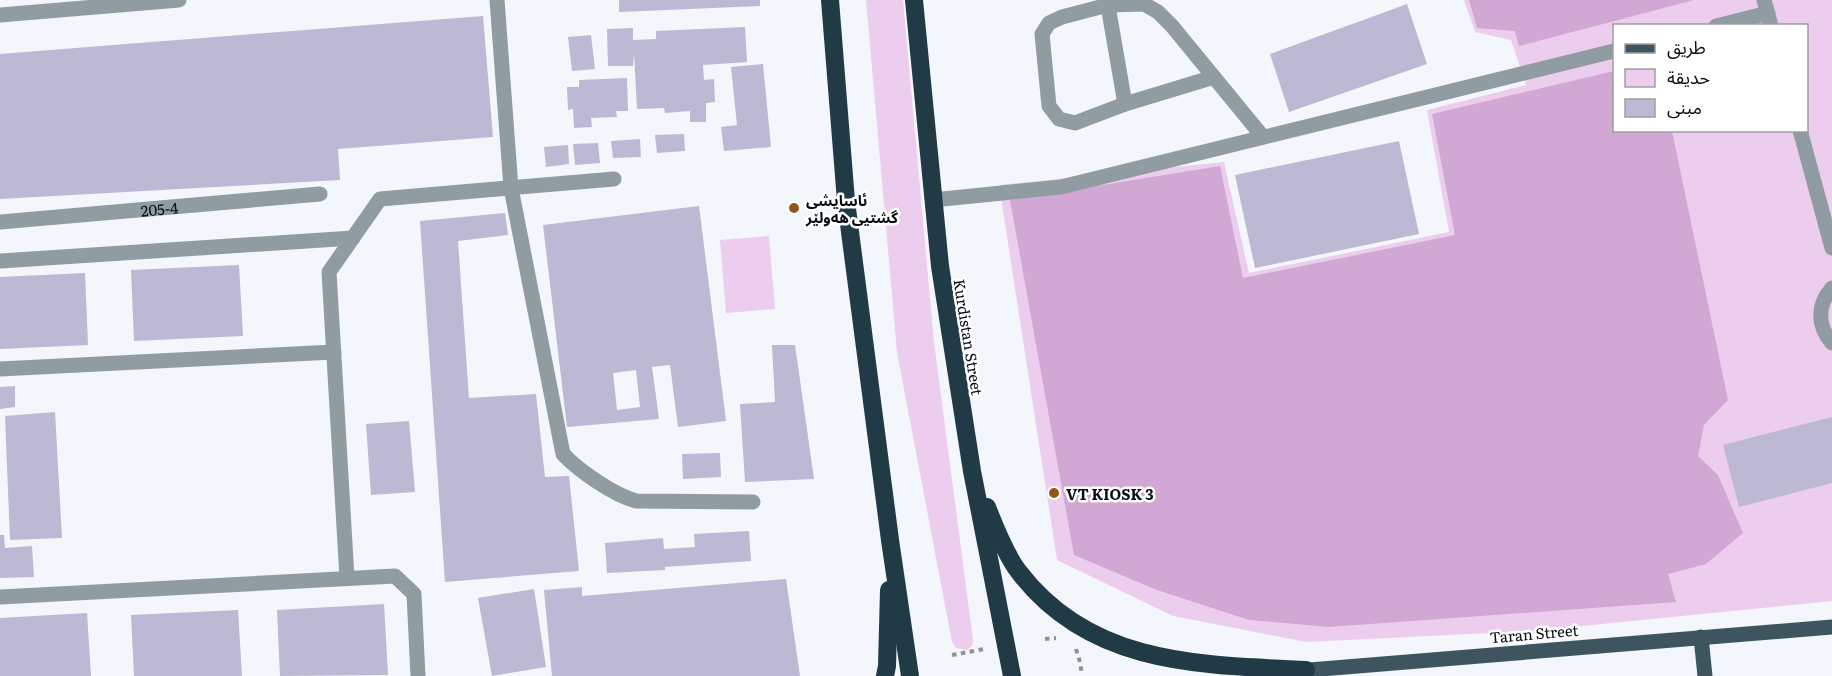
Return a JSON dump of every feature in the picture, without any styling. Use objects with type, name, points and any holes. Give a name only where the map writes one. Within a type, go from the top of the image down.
[{"type":"highway","points":[[830,0],[846,201],[910,676]]},
{"type":"highway","name":"Kurdistan Street","points":[[914,0],[940,266],[972,471],[1012,676]]},
{"type":"highway","points":[[972,471],[994,525],[1017,571],[1047,604],[1085,630],[1122,647],[1161,658],[1215,666],[1306,670]]},
{"type":"highway","points":[[885,676],[890,540]]},
{"type":"main road","name":"Taran Street","points":[[1240,676],[1832,627]]},
{"type":"main road","points":[[1701,638],[1705,676]]},
{"type":"street","points":[[0,15],[179,0]]},
{"type":"street","points":[[497,0],[511,188],[563,454],[581,471],[627,499],[753,502]]},
{"type":"street","points":[[1214,77],[1125,104],[1076,123],[1059,119],[1049,106],[1042,34],[1049,22],[1108,3],[1144,4],[1158,12],[1172,26],[1214,77],[1263,137]]},
{"type":"street","points":[[1108,3],[1125,104]]},
{"type":"street","points":[[1724,24],[1768,13]]},
{"type":"street","points":[[933,200],[1061,187],[1613,51]]},
{"type":"street","points":[[1801,132],[1832,248]]},
{"type":"street","points":[[347,578],[329,272],[380,199],[614,179]]},
{"type":"street","name":"205-4","points":[[0,222],[320,194]]},
{"type":"street","points":[[0,261],[353,238]]},
{"type":"street","points":[[1832,288],[1824,298],[1820,309],[1820,321],[1824,333],[1832,343]]},
{"type":"street","points":[[0,369],[334,352]]},
{"type":"street","points":[[0,597],[395,576],[414,594],[418,676]]},
{"type":"path","points":[[1044,639],[1055,637],[1062,641]]},
{"type":"path","points":[[1069,645],[1076,649],[1082,675]]},
{"type":"path","points":[[952,655],[984,650]]},
{"type":"green space","points":[[866,0],[903,0],[934,342],[973,640],[972,646],[966,650],[956,648],[952,642],[897,352]]},
{"type":"green space","points":[[1464,0],[1832,0],[1832,601],[1531,631],[1306,642],[1173,616],[1057,560],[999,185],[1224,162],[1249,273],[1449,232],[1427,110],[1526,85],[1511,40],[1475,32]]},
{"type":"green space","points":[[769,236],[775,309],[726,313],[720,240]]},
{"type":"shaded area","points":[[1469,0],[1694,0],[1519,46],[1515,31],[1477,28]]},
{"type":"shaded area","points":[[1613,71],[1613,132],[1672,132],[1728,400],[1704,425],[1698,456],[1718,475],[1743,533],[1706,564],[1668,574],[1676,602],[1329,627],[1249,620],[1157,590],[1074,555],[1010,200],[1220,166],[1243,278],[1455,235],[1432,114]]},
{"type":"building","points":[[619,0],[760,0],[760,6],[619,12]]},
{"type":"building","points":[[1407,4],[1427,64],[1289,112],[1270,54]]},
{"type":"building","points":[[483,16],[493,137],[338,149],[340,180],[0,199],[0,54]]},
{"type":"building","points":[[745,27],[747,62],[703,65],[704,80],[714,79],[715,102],[706,103],[706,122],[690,122],[690,111],[665,113],[664,108],[637,109],[634,53],[633,66],[608,66],[607,29],[633,28],[633,40],[656,39],[656,31]]},
{"type":"building","points":[[591,35],[595,69],[572,71],[568,37]]},
{"type":"building","points":[[763,64],[771,147],[724,151],[721,127],[737,125],[731,67]]},
{"type":"building","points":[[627,78],[628,111],[616,111],[617,117],[591,118],[592,127],[574,128],[573,109],[568,110],[567,87],[579,87],[579,80]]},
{"type":"building","points":[[684,134],[685,151],[657,153],[655,135]]},
{"type":"building","points":[[640,139],[641,157],[613,158],[611,141]]},
{"type":"building","points":[[1399,141],[1419,234],[1255,268],[1235,175]]},
{"type":"building","points":[[598,143],[600,163],[575,165],[573,144]]},
{"type":"building","points":[[568,145],[569,164],[546,167],[544,147]]},
{"type":"building","points":[[699,206],[726,421],[678,427],[670,365],[652,367],[659,419],[567,427],[543,225]],"holes":[[[636,370],[640,407],[617,410],[613,373]]]},
{"type":"building","points":[[505,213],[508,235],[458,241],[469,398],[536,394],[545,477],[569,476],[579,571],[445,582],[420,221]]},
{"type":"building","points":[[239,265],[243,336],[134,341],[131,270]]},
{"type":"building","points":[[85,273],[88,345],[0,349],[0,277]]},
{"type":"building","points":[[772,345],[795,345],[814,479],[745,482],[740,404],[775,402]]},
{"type":"building","points":[[15,386],[15,407],[0,409],[0,387]]},
{"type":"building","points":[[55,412],[62,538],[10,540],[5,416]]},
{"type":"building","points":[[1832,417],[1832,483],[1739,507],[1723,445]]},
{"type":"building","points":[[409,421],[415,492],[371,495],[366,424]]},
{"type":"building","points":[[720,453],[721,477],[683,479],[682,454]]},
{"type":"building","points":[[749,531],[751,561],[665,567],[665,570],[607,573],[605,543],[663,538],[664,549],[695,547],[694,534]]},
{"type":"building","points":[[0,535],[4,535],[5,548],[32,546],[34,577],[0,578]]},
{"type":"building","points":[[786,579],[800,676],[552,676],[544,590],[582,587],[582,596]]},
{"type":"building","points":[[534,589],[546,667],[492,676],[478,598]]},
{"type":"building","points":[[384,604],[388,675],[280,676],[277,610]]},
{"type":"building","points":[[238,610],[242,676],[134,676],[131,615]]},
{"type":"building","points":[[87,613],[91,676],[0,676],[0,618]]},
{"type":"place","name":"ئاسایشی گشتیی هەولێر","points":[[794,208]]},
{"type":"place","name":"VT KIOSK 3","points":[[1054,493]]}]
